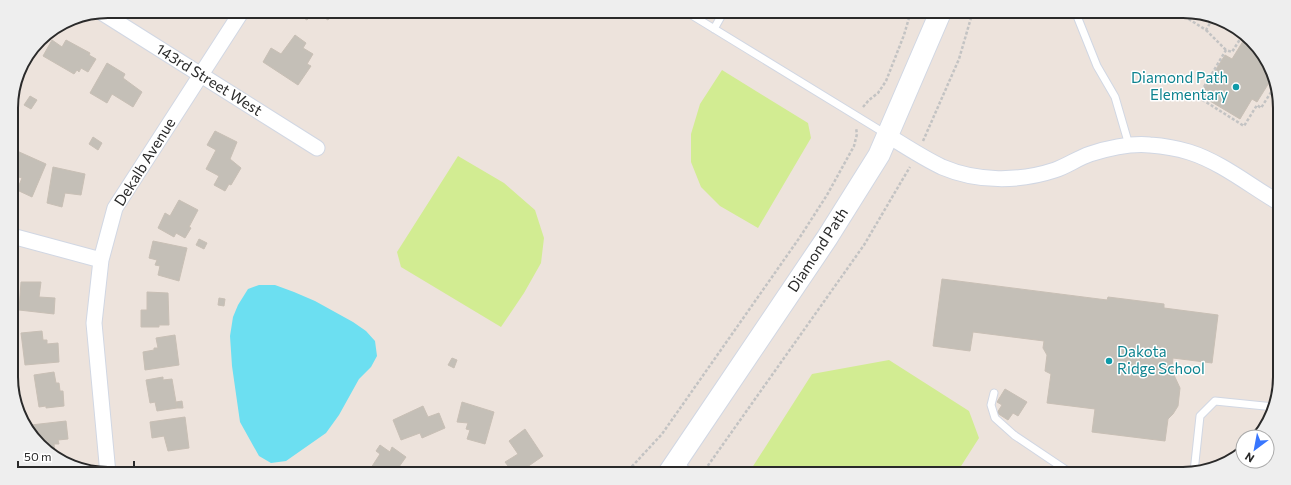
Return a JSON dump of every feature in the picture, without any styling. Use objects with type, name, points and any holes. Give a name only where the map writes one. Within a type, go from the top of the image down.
[{"type":"street","name":"143rd Street West","points":[[111,18],[317,148]]},
{"type":"street","name":"Dekalb Avenue","points":[[107,467],[94,323],[101,260],[115,208],[238,18]]},
{"type":"street","name":"Diamond Path","points":[[679,467],[827,238],[879,154],[938,18]]},
{"type":"street","points":[[887,135],[942,167],[973,176],[999,178],[1018,178],[1037,175],[1055,170],[1091,154],[1129,145],[1168,147],[1206,159],[1273,199]]},
{"type":"street","points":[[18,238],[101,260]]},
{"type":"lane","points":[[696,18],[887,135]]},
{"type":"lane","points":[[714,29],[720,18]]},
{"type":"lane","points":[[1078,18],[1097,66],[1115,97],[1129,145]]},
{"type":"lane","points":[[994,393],[991,405],[995,418],[1014,435],[1062,467]]},
{"type":"lane","points":[[1195,466],[1200,416],[1215,401],[1268,406]]},
{"type":"path","points":[[631,467],[662,434],[813,217],[830,190],[854,146],[857,134],[855,124],[858,117],[865,104],[878,93],[886,81],[909,18]]},
{"type":"path","points":[[707,467],[864,244],[902,182],[928,132],[958,59],[971,18]]},
{"type":"path","points":[[1188,18],[1206,30],[1226,50],[1232,52],[1240,39]]},
{"type":"path","points":[[1206,30],[1210,22]]},
{"type":"path","points":[[1226,50],[1198,97],[1244,126],[1257,105],[1261,108],[1271,92]]},
{"type":"green space","points":[[722,70],[808,123],[811,138],[758,228],[720,206],[701,187],[691,162],[691,134],[700,104]]},
{"type":"green space","points":[[458,156],[504,183],[535,210],[544,238],[541,263],[524,293],[501,327],[401,267],[397,252]]},
{"type":"green space","points":[[889,360],[969,411],[979,438],[960,467],[752,467],[812,374]]},
{"type":"water","points":[[259,285],[275,285],[294,292],[315,301],[353,322],[366,331],[375,341],[377,356],[371,367],[359,379],[339,415],[326,433],[286,461],[271,463],[259,456],[240,422],[232,366],[230,336],[233,317],[238,305],[248,289]]},
{"type":"building","points":[[295,35],[306,43],[303,48],[313,54],[307,64],[311,66],[298,85],[263,62],[271,48],[281,54]]},
{"type":"building","points":[[52,40],[62,47],[66,40],[90,53],[89,55],[96,59],[88,72],[81,68],[79,72],[77,70],[74,74],[43,56]]},
{"type":"building","name":"Diamond Path Elementary","points":[[1243,41],[1261,63],[1269,83],[1257,102],[1252,99],[1240,119],[1200,95],[1225,55],[1232,59]]},
{"type":"building","points":[[107,63],[125,74],[123,78],[142,92],[133,107],[112,94],[107,103],[90,93]]},
{"type":"building","points":[[30,96],[37,100],[31,109],[24,105]]},
{"type":"building","points":[[215,131],[237,142],[230,159],[241,168],[231,185],[229,184],[225,191],[214,185],[219,176],[206,169],[216,150],[207,145]]},
{"type":"building","points":[[93,137],[102,143],[98,150],[89,144]]},
{"type":"building","points":[[18,151],[46,164],[32,197],[18,190],[22,178],[18,177]]},
{"type":"building","points":[[53,167],[85,174],[81,195],[65,193],[62,207],[47,203]]},
{"type":"building","points":[[179,200],[198,210],[189,227],[191,228],[185,238],[176,233],[174,237],[158,228],[165,213],[170,216]]},
{"type":"building","points":[[199,239],[207,243],[204,249],[196,245]]},
{"type":"building","points":[[153,241],[187,248],[179,281],[158,275],[160,266],[155,265],[157,260],[149,258]]},
{"type":"building","name":"Dakota Ridge School","points":[[942,279],[1107,300],[1108,297],[1164,304],[1164,308],[1218,315],[1212,363],[1173,358],[1172,367],[1180,388],[1178,406],[1168,419],[1165,441],[1092,432],[1095,409],[1047,403],[1051,374],[1045,371],[1047,355],[1043,348],[1044,341],[973,332],[970,351],[933,346]]},
{"type":"building","points":[[21,282],[41,282],[39,297],[55,298],[54,314],[19,310]]},
{"type":"building","points":[[147,292],[168,293],[169,325],[159,325],[159,327],[141,327],[141,310],[147,310]]},
{"type":"building","points":[[219,298],[225,299],[224,306],[218,305]]},
{"type":"building","points":[[42,331],[43,340],[47,340],[47,344],[58,343],[59,362],[25,365],[21,333]]},
{"type":"building","points":[[175,335],[179,365],[145,370],[143,352],[158,348],[156,338]]},
{"type":"building","points":[[452,358],[457,360],[454,368],[448,365]]},
{"type":"building","points":[[54,372],[56,383],[59,383],[60,391],[63,391],[64,406],[46,408],[46,406],[39,407],[34,375]]},
{"type":"building","points":[[163,377],[163,380],[172,379],[177,408],[157,411],[155,402],[150,403],[146,380]]},
{"type":"building","points":[[1005,389],[1027,402],[1018,416],[1013,413],[1008,420],[997,413],[1002,405],[997,402]]},
{"type":"building","points":[[182,401],[183,408],[177,408],[176,402]]},
{"type":"building","points":[[462,402],[494,412],[485,444],[467,439],[470,430],[466,429],[468,423],[457,422]]},
{"type":"building","points":[[423,406],[428,417],[439,413],[445,428],[422,438],[420,433],[401,440],[393,420]]},
{"type":"building","points":[[185,417],[189,448],[168,451],[164,436],[152,438],[150,422]]},
{"type":"building","points":[[66,421],[68,439],[58,440],[59,444],[54,444],[55,449],[40,436],[32,425]]},
{"type":"building","points":[[525,429],[543,456],[527,467],[509,467],[505,462],[518,454],[509,441]]},
{"type":"building","points":[[380,445],[390,452],[392,447],[406,457],[399,467],[372,467],[380,454],[376,451]]},
{"type":"place","name":"Diamond Path Elementary","points":[[1236,87]]},
{"type":"place","name":"Dakota Ridge School","points":[[1109,361]]}]
